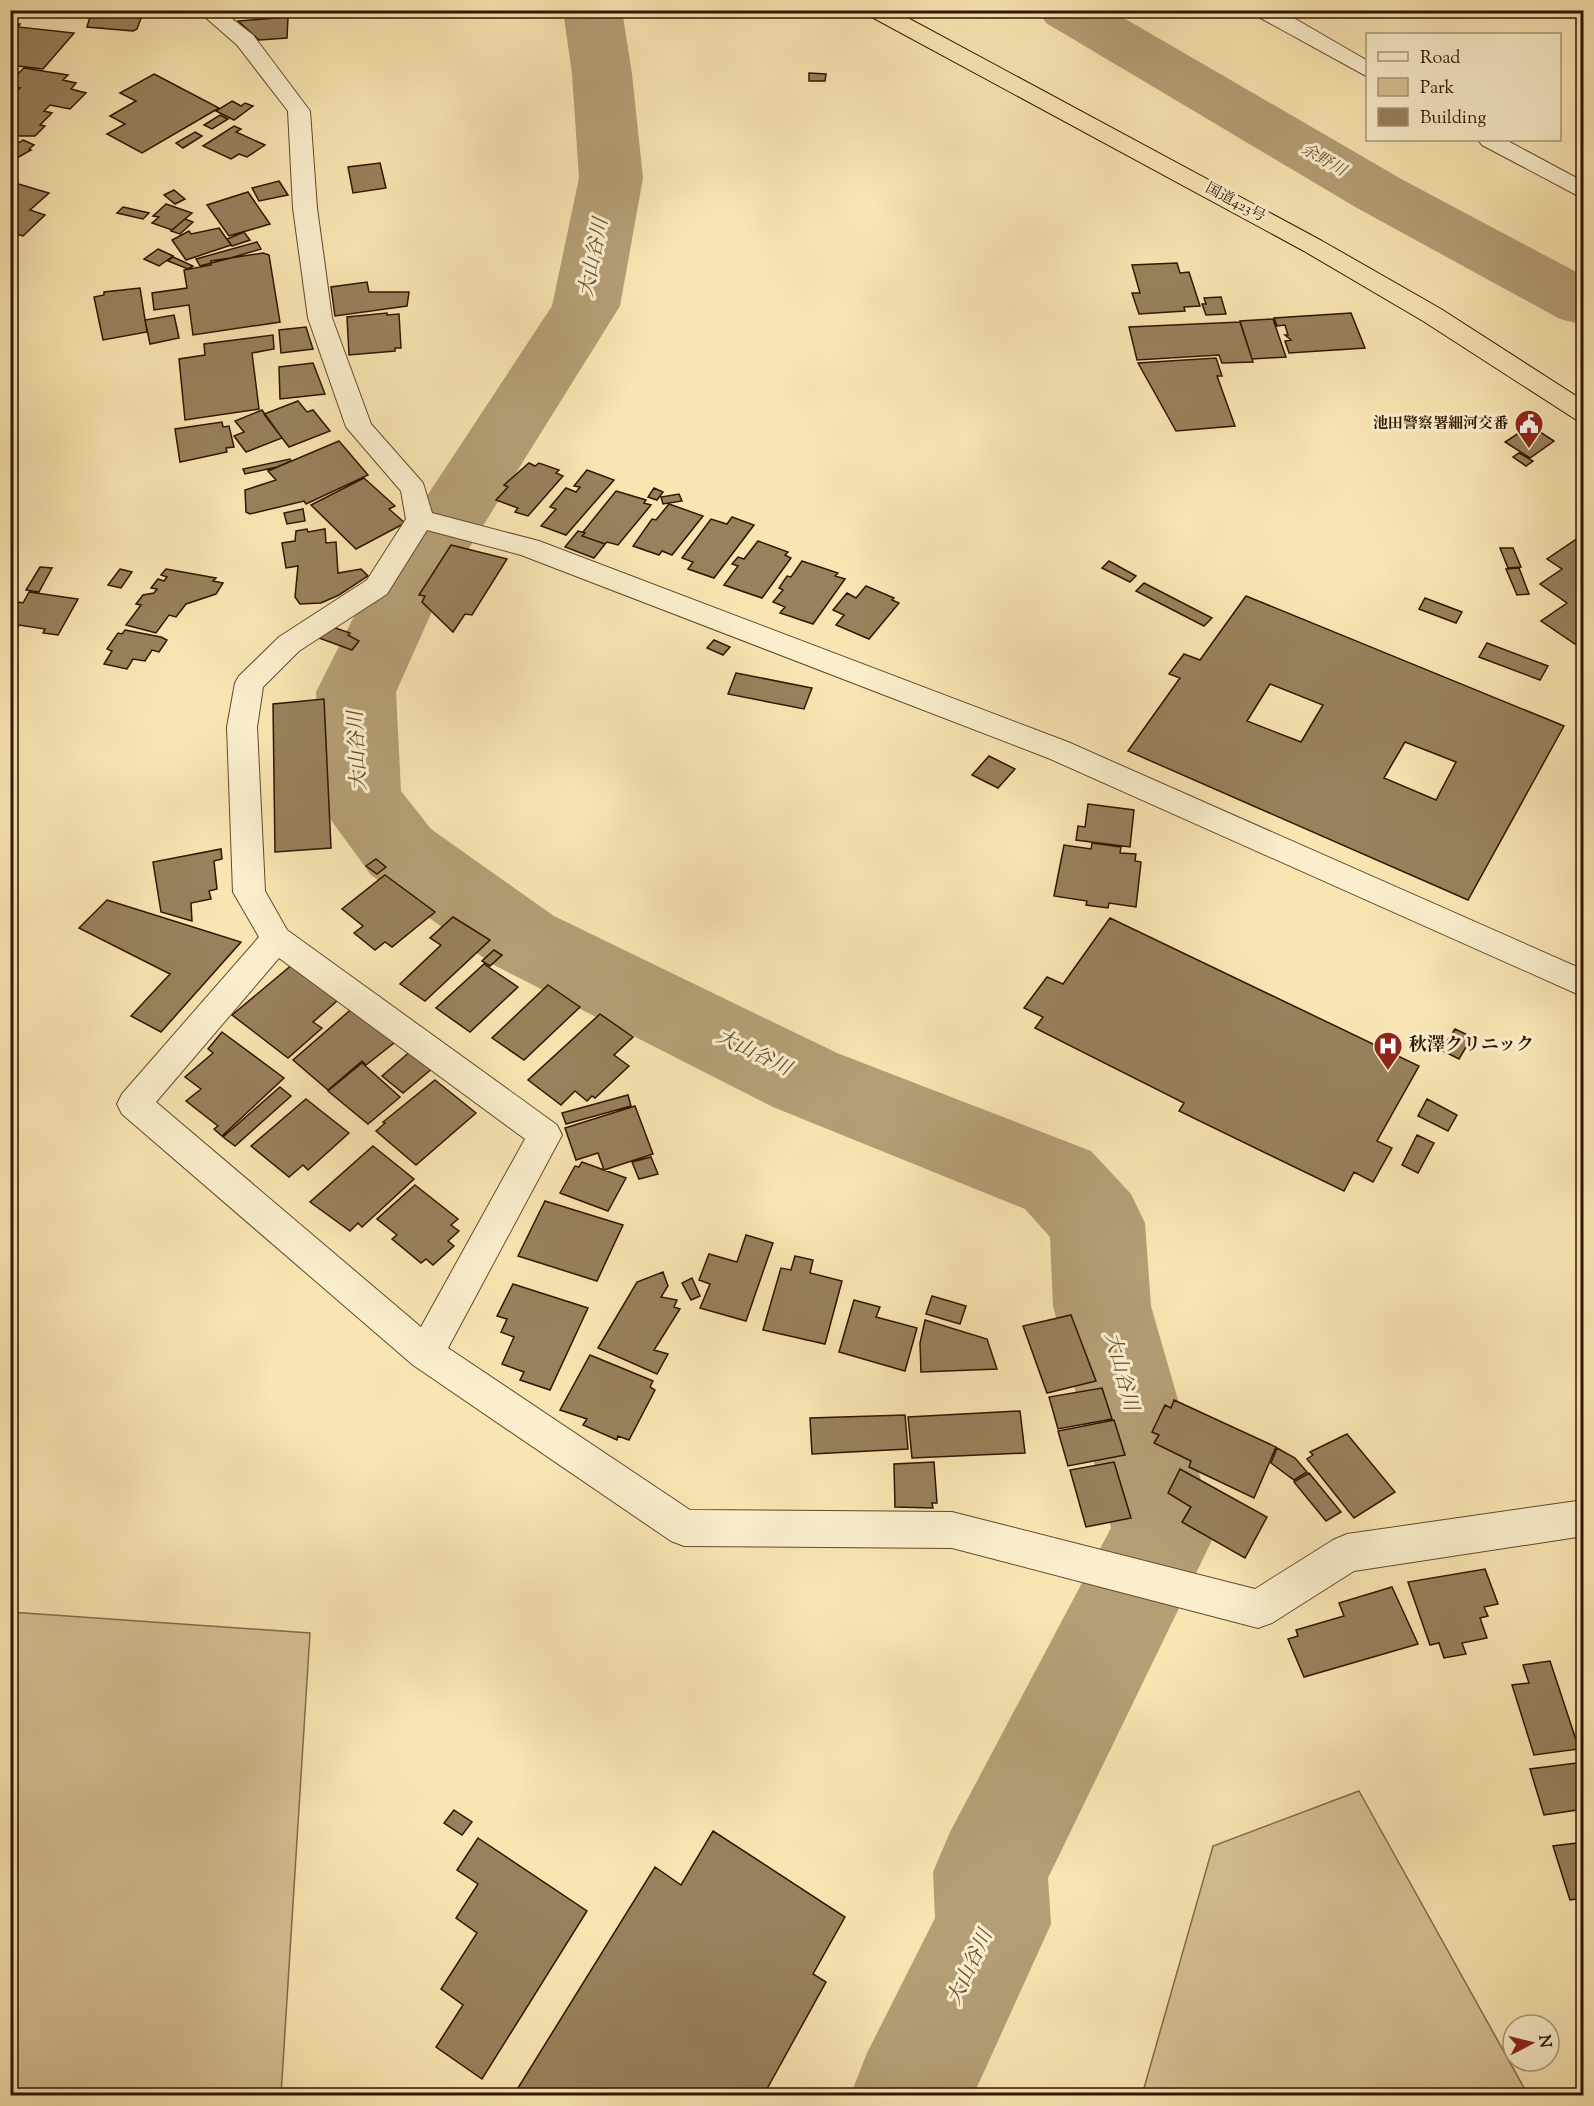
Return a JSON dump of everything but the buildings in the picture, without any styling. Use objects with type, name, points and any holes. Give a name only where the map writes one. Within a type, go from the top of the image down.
[{"type":"highway","name":"国道423号","points":[[876,10],[1313,246],[1432,315],[1584,413]]},
{"type":"street","points":[[207,10],[245,40],[299,111],[305,208],[320,318],[359,426],[414,489],[420,519],[377,587],[289,644],[249,683],[242,727],[249,892],[276,939],[545,1135],[426,1353]]},
{"type":"street","points":[[1263,10],[1366,69]]},
{"type":"street","points":[[1492,141],[1584,192]]},
{"type":"street","points":[[420,519],[529,548],[1058,750],[1584,984]]},
{"type":"street","points":[[276,939],[134,1104],[426,1353],[684,1528],[952,1530],[1258,1609],[1347,1553],[1584,1518]]},
{"type":"green space","points":[[10,1612],[310,1633],[281,2095],[11,2095]]},
{"type":"green space","points":[[1359,1791],[1501,2046],[1501,2073],[1516,2073],[1528,2095],[1142,2095],[1213,1846]]},
{"type":"waterway","name":"大山谷川","points":[[592,10],[602,74],[611,178],[586,306],[402,594],[356,692],[360,798],[401,852],[523,940],[805,1080],[1058,1180],[1097,1223],[1102,1306],[1164,1532],[990,1872],[993,1924],[910,2096]]},
{"type":"waterway","name":"余野川","points":[[1067,10],[1380,194],[1584,304]]},
{"type":"place","name":"池田警察署細河交番","points":[[1529,450]]},
{"type":"place","name":"秋澤クリニック","points":[[1388,1072]]}]
